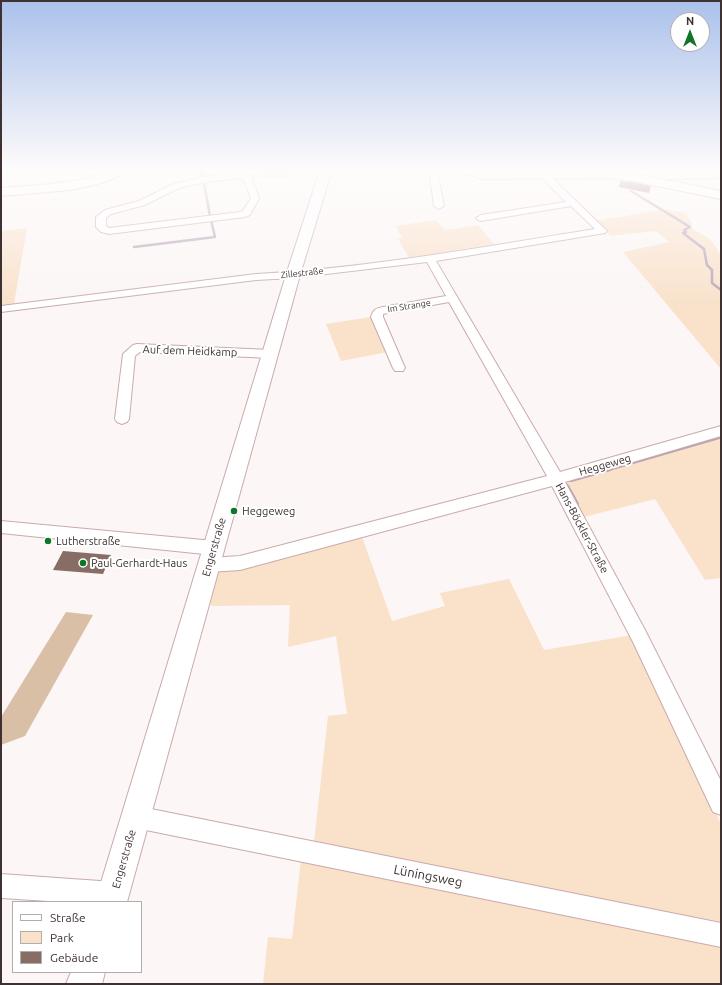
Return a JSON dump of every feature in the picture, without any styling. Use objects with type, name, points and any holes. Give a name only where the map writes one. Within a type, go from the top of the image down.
[{"type":"main road","name":"Engerstraße","points":[[112,898],[293,275],[312,216]]},
{"type":"main road","points":[[84,984],[88,973]]},
{"type":"street","points":[[102,216],[101,227],[109,231],[234,216]]},
{"type":"street","points":[[481,218],[495,216]]},
{"type":"street","name":"Zillestraße","points":[[1,309],[256,277],[293,275],[430,259],[602,231],[586,216]]},
{"type":"street","name":"Hans-Böckler-Straße","points":[[430,259],[556,479],[638,636],[721,804]]},
{"type":"street","name":"Im Strange","points":[[399,368],[377,317],[378,312],[453,298]]},
{"type":"street","name":"Auf dem Heidkamp","points":[[122,419],[129,354],[137,348],[270,354]]},
{"type":"street","name":"Heggeweg","points":[[1,527],[212,557],[240,563],[556,479],[721,431]]},
{"type":"street","name":"Lüningsweg","points":[[136,817],[721,935]]},
{"type":"street","points":[[1,886],[112,898]]},
{"type":"green space","points":[[624,216],[688,216],[693,225],[688,226],[710,239],[721,255],[721,369],[623,252],[669,242],[656,231],[611,236],[595,221]]},
{"type":"green space","points":[[436,220],[445,230],[478,225],[494,244],[409,258],[398,239],[402,238],[396,226]]},
{"type":"green space","points":[[27,228],[14,304],[1,306],[1,231]]},
{"type":"green space","points":[[371,317],[388,352],[341,361],[326,324]]},
{"type":"green space","points":[[721,433],[721,578],[705,580],[655,499],[584,517],[582,516],[565,484],[565,481]]},
{"type":"green space","points":[[361,534],[392,621],[445,606],[440,593],[509,579],[544,650],[633,635],[721,824],[721,922],[314,843],[328,716],[347,714],[336,636],[288,647],[290,605],[210,605],[218,572]]},
{"type":"green space","points":[[301,860],[721,947],[721,984],[263,984],[268,937],[292,939]]},
{"type":"shaded area","points":[[66,612],[93,615],[25,736],[1,745],[1,717]]},
{"type":"building","name":"Paul-Gerhardt-Haus","points":[[63,551],[111,555],[103,574],[53,570]]},
{"type":"waterway","points":[[672,216],[690,227],[684,230],[686,232],[683,233],[704,249],[707,265],[712,270],[712,283],[721,290]]},
{"type":"waterway","points":[[134,247],[215,237],[211,220]]},
{"type":"waterway","points":[[607,470],[721,437]]},
{"type":"waterway","points":[[571,480],[610,469]]},
{"type":"waterway","points":[[567,486],[577,504]]},
{"type":"place","name":"Heggeweg","points":[[234,511]]},
{"type":"place","name":"Lutherstraße","points":[[48,541]]},
{"type":"place","name":"Paul-Gerhardt-Haus","points":[[83,563]]}]
